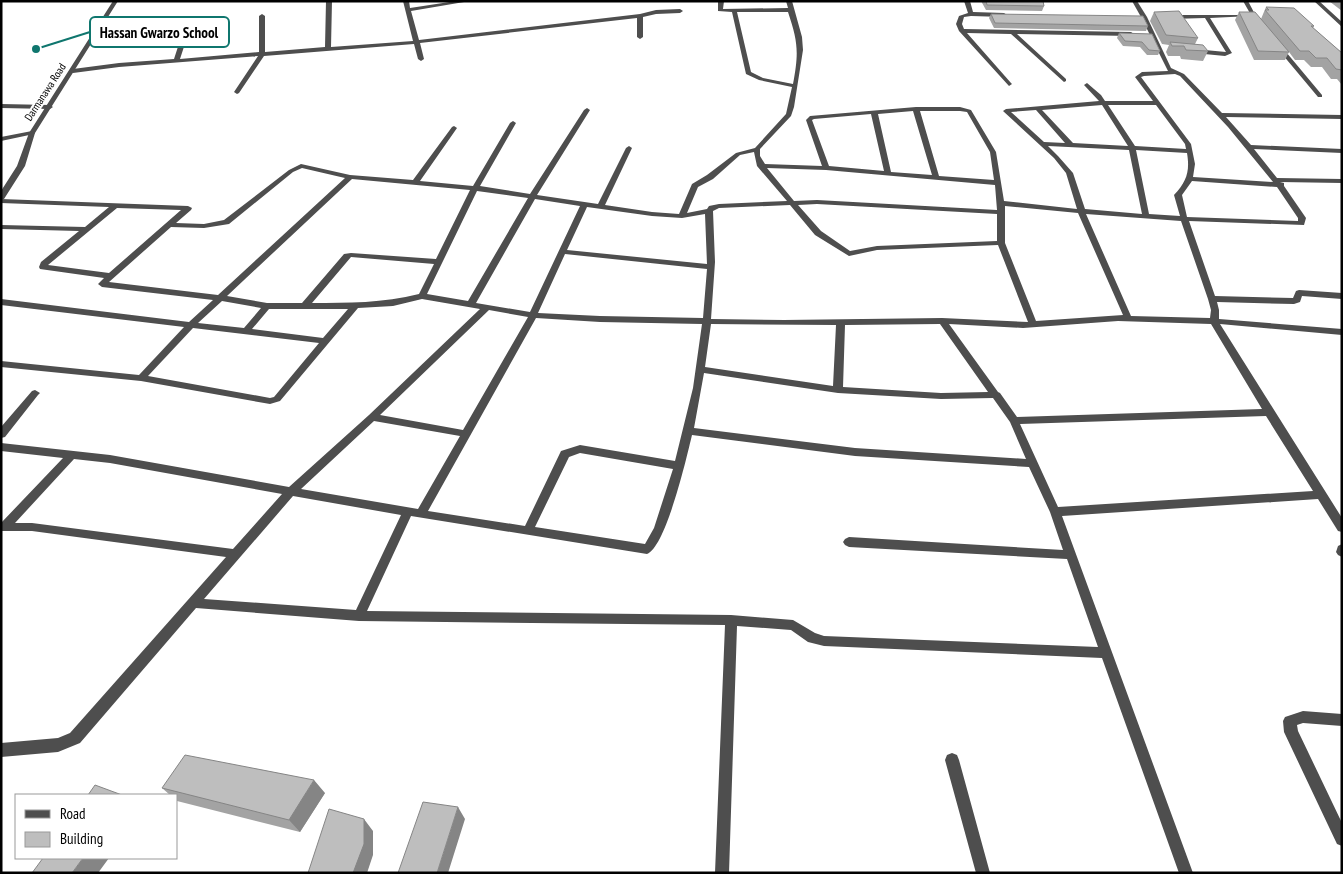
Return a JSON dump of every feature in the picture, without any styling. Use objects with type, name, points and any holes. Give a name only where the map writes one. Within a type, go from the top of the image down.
[{"type":"street","name":"Darmanawa Road","points":[[1,199],[29,149],[30,137],[116,1]]},
{"type":"street","points":[[328,1],[328,48]]},
{"type":"street","points":[[406,1],[421,59]]},
{"type":"street","points":[[408,10],[468,1]]},
{"type":"street","points":[[720,1],[720,11],[790,10]]},
{"type":"street","points":[[682,216],[695,186],[710,177],[738,154],[757,149],[790,111],[800,42],[789,1]]},
{"type":"street","points":[[967,1],[971,14]]},
{"type":"street","points":[[1001,203],[1082,213],[1300,223],[1302,218],[1279,182],[1251,147],[1182,75],[1173,71],[1166,63],[1144,17],[1134,1]]},
{"type":"street","points":[[1245,1],[1253,16],[1261,25]]},
{"type":"street","points":[[1316,1],[1342,25]]},
{"type":"street","points":[[73,71],[177,60],[417,42],[640,16],[656,12],[680,11]]},
{"type":"street","points":[[734,11],[748,74],[761,80],[794,86]]},
{"type":"street","points":[[1009,84],[962,31],[959,20],[962,16],[971,14],[1010,15]]},
{"type":"street","points":[[237,92],[262,54],[262,16]]},
{"type":"street","points":[[640,16],[640,37]]},
{"type":"street","points":[[1162,17],[1253,16]]},
{"type":"street","points":[[1135,17],[1153,17]]},
{"type":"street","points":[[1187,50],[1229,53],[1207,17]]},
{"type":"street","points":[[177,60],[190,19]]},
{"type":"street","points":[[1045,24],[1050,32]]},
{"type":"street","points":[[962,31],[1134,34]]},
{"type":"street","points":[[1011,31],[1064,80]]},
{"type":"street","points":[[1143,35],[1152,35]]},
{"type":"street","points":[[1273,39],[1320,96]]},
{"type":"street","points":[[1158,48],[1168,49]]},
{"type":"street","points":[[1173,71],[1139,75],[1138,77],[1188,144],[1191,179],[1185,190],[1178,194],[1184,219],[1212,299],[1215,310],[1214,321],[1268,412],[1342,528]]},
{"type":"street","points":[[1087,85],[1102,103],[1132,147],[1146,217]]},
{"type":"street","points":[[1128,318],[1082,213],[1069,173],[1042,144],[1006,111],[1102,103],[1158,103]]},
{"type":"street","points":[[1,106],[50,107]]},
{"type":"street","points":[[1037,108],[1070,144]]},
{"type":"street","points":[[916,109],[936,178]]},
{"type":"street","points":[[826,168],[809,120],[810,118],[916,109],[960,109],[969,111],[993,152],[1001,203],[1001,243],[1033,324]]},
{"type":"street","points":[[471,304],[532,197],[587,110]]},
{"type":"street","points":[[874,112],[888,173]]},
{"type":"street","points":[[1221,115],[1342,117]]},
{"type":"street","points":[[422,296],[475,188],[513,123]]},
{"type":"street","points":[[415,183],[454,128]]},
{"type":"street","points":[[1,139],[30,137]]},
{"type":"street","points":[[1042,144],[1190,151]]},
{"type":"street","points":[[1251,147],[1342,151]]},
{"type":"street","points":[[600,208],[629,148]]},
{"type":"street","points":[[757,149],[757,156],[761,166],[818,233],[847,254],[877,248],[1001,243]]},
{"type":"street","points":[[170,225],[204,226],[226,222],[296,167],[301,166],[350,177],[475,188],[600,208],[682,216],[709,211],[719,206],[793,202],[1001,212]]},
{"type":"street","points":[[761,166],[826,168],[998,183]]},
{"type":"street","points":[[141,378],[192,324],[350,177]]},
{"type":"street","points":[[1191,179],[1279,182],[1342,181]]},
{"type":"street","points":[[1,199],[188,208],[102,284],[220,298],[267,306],[355,306],[393,303],[422,296],[533,314],[600,319],[841,322],[942,321],[1033,324],[1128,318],[1214,321],[1342,332]]},
{"type":"street","points":[[111,276],[43,267],[44,264],[88,230],[116,205]]},
{"type":"street","points":[[421,514],[533,314],[564,252],[584,205]]},
{"type":"street","points":[[1,447],[110,458],[421,514],[647,549],[651,546],[657,533],[680,466],[695,405],[712,267],[709,211]]},
{"type":"street","points":[[1,227],[88,230]]},
{"type":"street","points":[[564,252],[712,267]]},
{"type":"street","points":[[304,307],[344,259],[351,255],[439,262]]},
{"type":"street","points":[[1212,299],[1294,301],[1297,300],[1299,293],[1342,296]]},
{"type":"street","points":[[1,302],[326,341]]},
{"type":"street","points":[[246,331],[267,306]]},
{"type":"street","points":[[1,364],[141,378],[270,401],[277,400],[355,306]]},
{"type":"street","points":[[1,750],[58,745],[75,738],[291,491],[487,307]]},
{"type":"street","points":[[942,321],[1014,420],[1055,512],[1186,873]]},
{"type":"street","points":[[838,390],[841,322]]},
{"type":"street","points":[[700,369],[838,390],[941,396],[997,395]]},
{"type":"street","points":[[1,434],[35,393]]},
{"type":"street","points":[[1014,420],[1268,412]]},
{"type":"street","points":[[372,417],[466,434]]},
{"type":"street","points":[[689,431],[846,451],[1033,463]]},
{"type":"street","points":[[528,530],[565,454],[571,450],[580,449],[680,466]]},
{"type":"street","points":[[3,526],[72,454]]},
{"type":"street","points":[[1055,512],[1321,495]]},
{"type":"street","points":[[359,616],[408,511]]},
{"type":"street","points":[[3,526],[32,527],[237,554]]},
{"type":"street","points":[[849,542],[1071,555]]},
{"type":"street","points":[[194,603],[359,616],[731,620],[792,625],[812,638],[824,641],[1106,652]]},
{"type":"street","points":[[722,873],[731,620]]},
{"type":"street","points":[[1342,720],[1303,717],[1290,721],[1292,732],[1342,839]]},
{"type":"street","points":[[952,760],[983,873]]},
{"type":"building","points":[[986,1],[1043,1],[1044,6],[987,5]]},
{"type":"building","points":[[1266,7],[1294,8],[1314,26],[1311,26],[1342,53],[1342,70],[1336,69],[1327,58],[1316,58],[1309,51],[1300,51],[1265,10],[1269,10]]},
{"type":"building","points":[[1179,11],[1198,38],[1166,35],[1154,12]]},
{"type":"building","points":[[1239,12],[1255,12],[1289,52],[1258,51]]},
{"type":"building","points":[[991,14],[1143,16],[1148,26],[995,23]]},
{"type":"building","points":[[1119,33],[1152,34],[1160,51],[1149,50],[1142,42],[1125,41]]},
{"type":"building","points":[[1170,42],[1203,45],[1208,51],[1186,50],[1184,46],[1172,46]]},
{"type":"building","points":[[185,755],[314,780],[289,820],[162,788]]},
{"type":"building","points":[[95,785],[119,794],[89,794]]},
{"type":"building","points":[[423,802],[458,807],[437,873],[398,873]]},
{"type":"building","points":[[329,809],[364,819],[364,844],[353,873],[308,873]]},
{"type":"building","points":[[42,859],[82,859],[72,873],[32,873]]},
{"type":"place","name":"Hassan Gwarzo School","points":[[36,49]]}]
